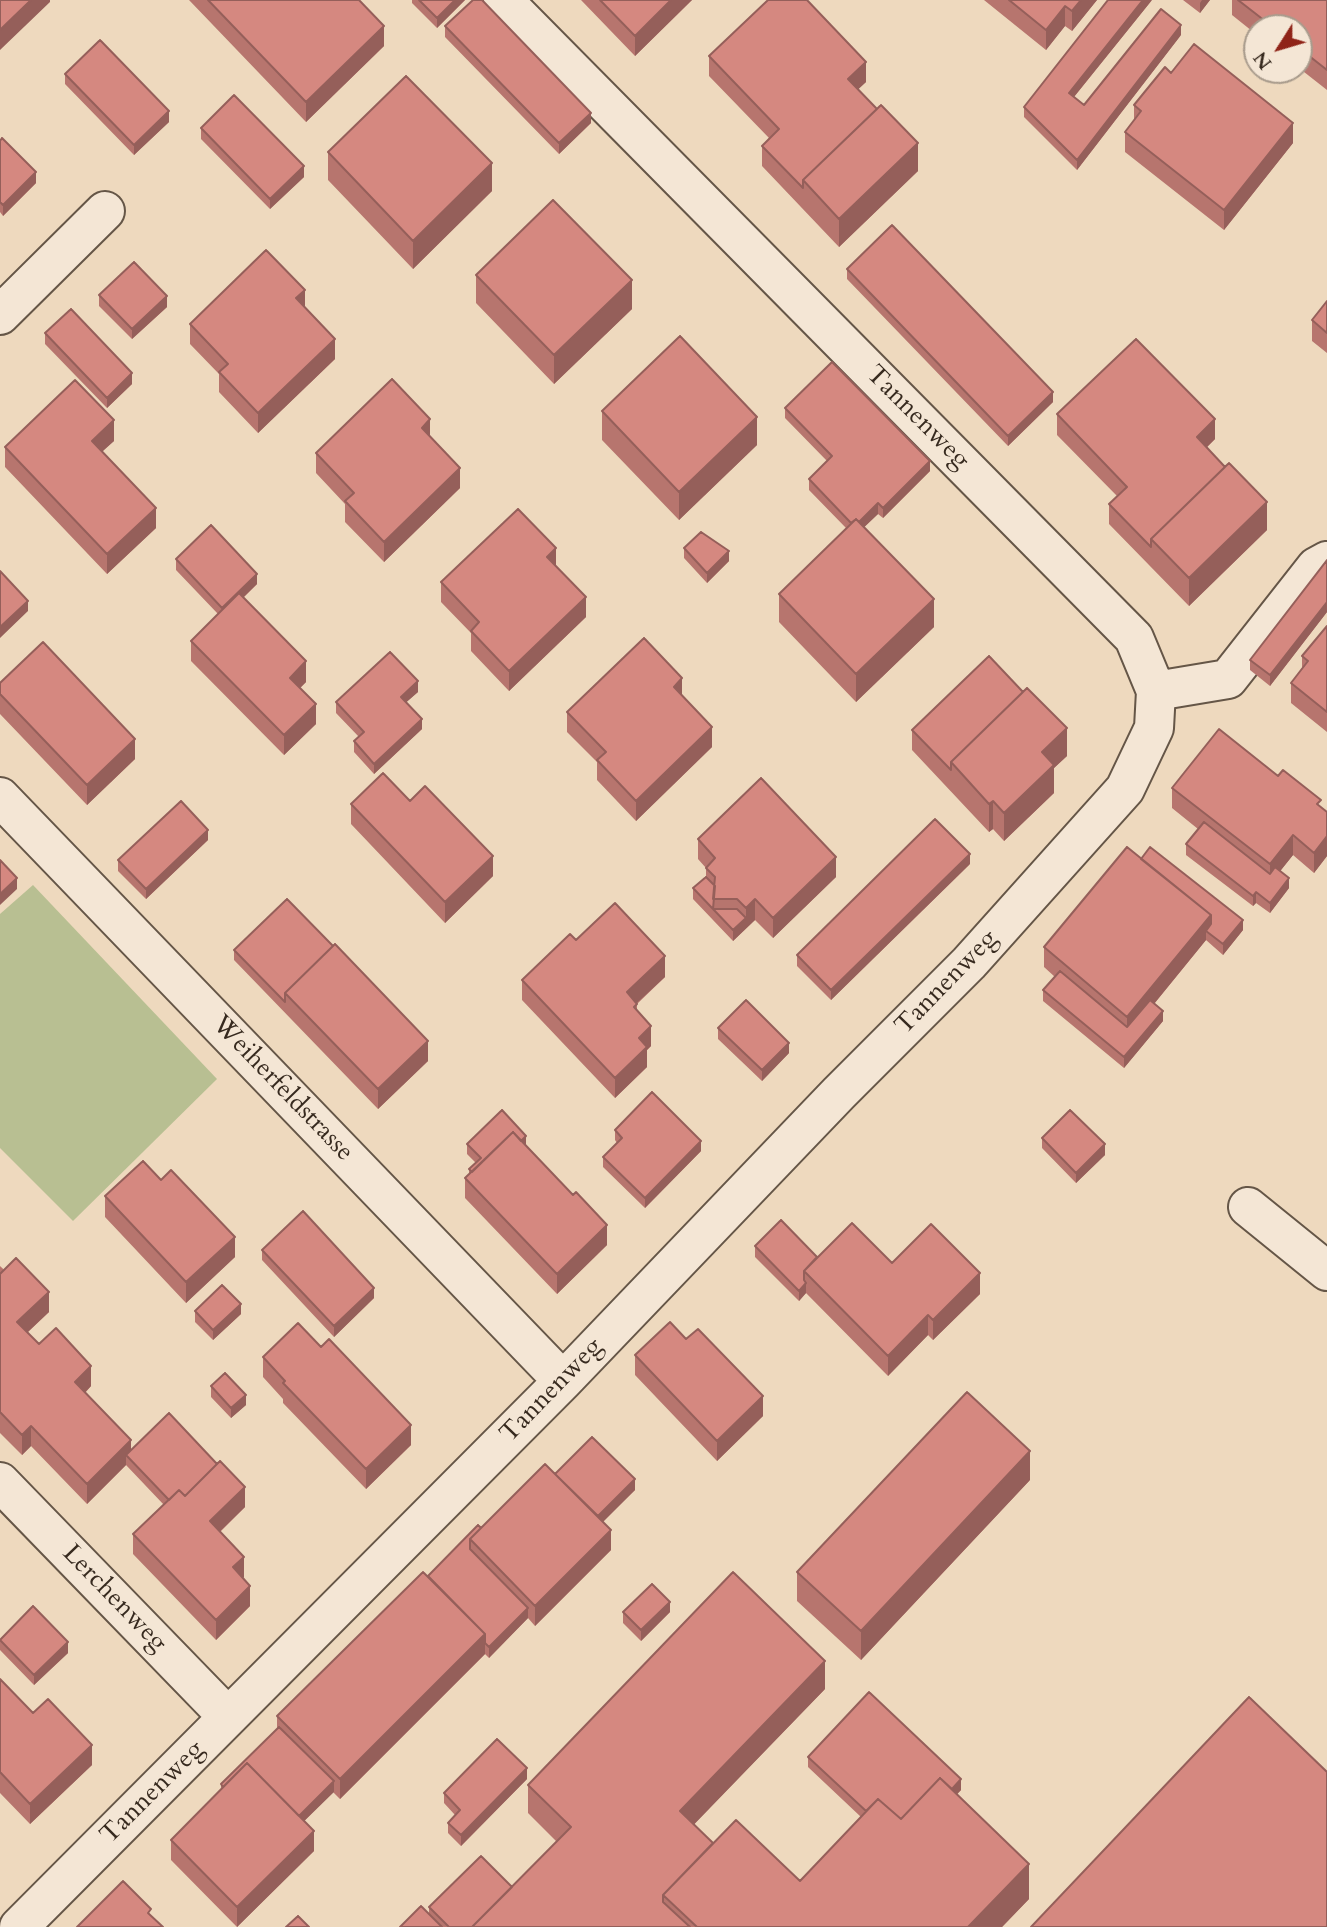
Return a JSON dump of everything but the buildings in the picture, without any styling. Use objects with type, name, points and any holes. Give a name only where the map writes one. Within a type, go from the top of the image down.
[{"type":"street","name":"Tannenweg","points":[[19,1927],[563,1381],[839,1093],[969,963],[1125,789],[1154,728],[1156,691],[1134,638],[503,0]]},
{"type":"street","points":[[0,315],[105,211]]},
{"type":"street","points":[[1156,691],[1228,679],[1316,567],[1327,561]]},
{"type":"street","name":"Weiherfeldstrasse","points":[[0,797],[563,1381]]},
{"type":"street","points":[[1248,1207],[1327,1271]]},
{"type":"street","name":"Lerchenweg","points":[[0,1482],[228,1717]]},
{"type":"green space","points":[[33,885],[217,1079],[73,1221],[0,1148],[0,914]]}]
